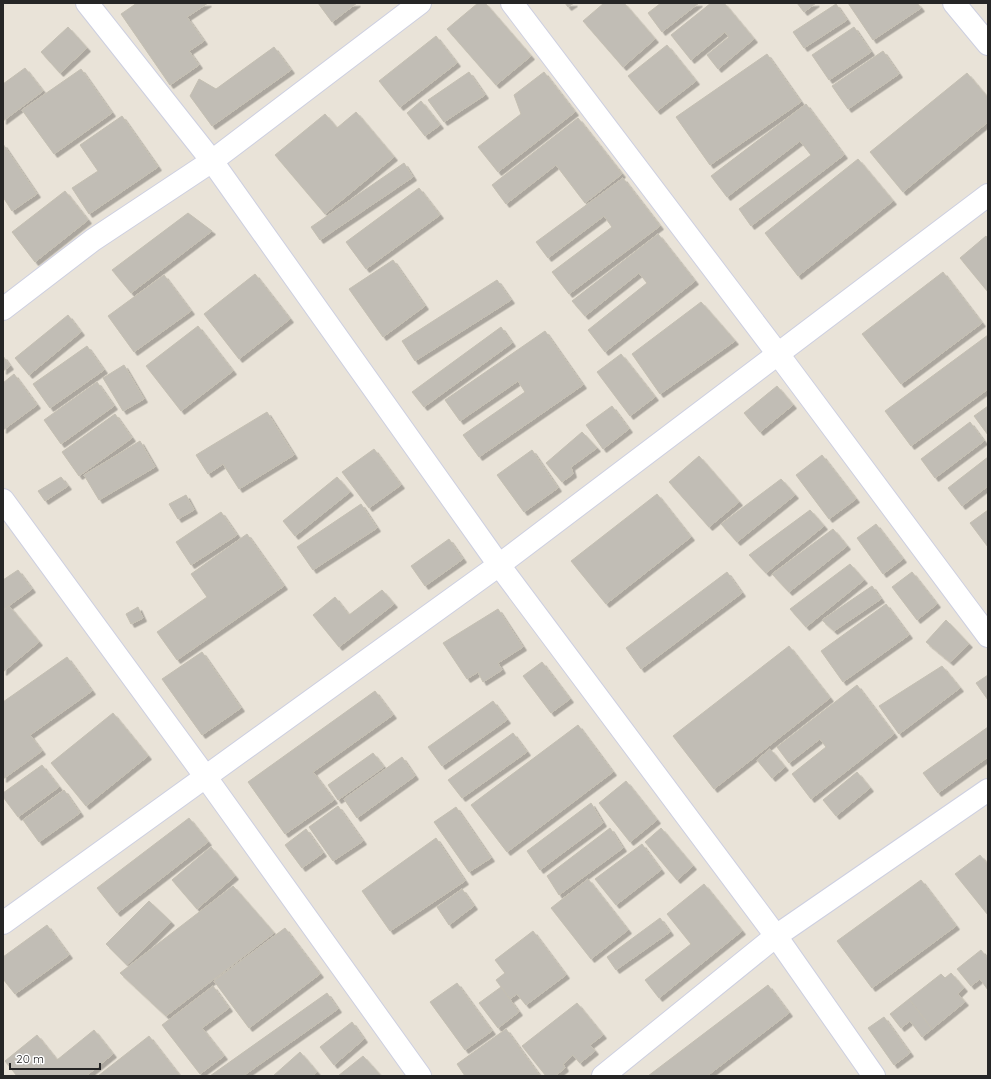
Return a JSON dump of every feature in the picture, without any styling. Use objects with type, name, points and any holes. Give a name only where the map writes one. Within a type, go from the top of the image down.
[{"type":"street","points":[[87,3],[212,160],[499,565],[776,936],[874,1076]]},
{"type":"street","points":[[3,310],[93,240],[212,160],[420,3]]},
{"type":"street","points":[[512,3],[778,354],[988,636]]},
{"type":"street","points":[[954,3],[988,44]]},
{"type":"street","points":[[3,923],[499,565],[988,195]]},
{"type":"street","points":[[3,500],[205,776],[420,1076]]},
{"type":"street","points":[[603,1076],[776,936],[988,790]]},
{"type":"building","points":[[137,3],[208,3],[187,17],[204,41],[189,51],[199,65],[170,85],[121,14]]},
{"type":"building","points":[[318,3],[357,3],[332,22]]},
{"type":"building","points":[[478,3],[485,3],[531,56],[496,85],[447,29]]},
{"type":"building","points":[[565,3],[574,3],[568,7]]},
{"type":"building","points":[[604,3],[624,3],[655,39],[623,67],[583,21]]},
{"type":"building","points":[[661,3],[699,3],[662,32],[648,13]]},
{"type":"building","points":[[711,3],[724,3],[754,39],[718,69],[707,55],[729,37],[725,32],[691,60],[671,35]]},
{"type":"building","points":[[797,3],[816,3],[804,12]]},
{"type":"building","points":[[848,3],[917,3],[921,8],[873,40]]},
{"type":"building","points":[[836,4],[847,20],[804,48],[793,32]]},
{"type":"building","points":[[68,27],[87,48],[60,73],[41,52]]},
{"type":"building","points":[[854,27],[871,52],[829,80],[812,55]]},
{"type":"building","points":[[436,36],[457,63],[400,107],[379,81]]},
{"type":"building","points":[[667,45],[696,81],[657,111],[628,76]]},
{"type":"building","points":[[274,47],[291,70],[212,126],[190,96],[199,79],[216,89]]},
{"type":"building","points":[[883,51],[899,74],[848,109],[832,86]]},
{"type":"building","points":[[767,54],[801,102],[710,165],[676,117]]},
{"type":"building","points":[[25,68],[43,91],[3,121],[3,84]]},
{"type":"building","points":[[81,69],[112,113],[54,154],[22,110]]},
{"type":"building","points":[[469,72],[485,95],[444,122],[428,100]]},
{"type":"building","points":[[544,72],[575,112],[498,172],[478,147],[521,114],[514,95]]},
{"type":"building","points":[[967,73],[988,98],[988,122],[903,192],[870,152]]},
{"type":"building","points":[[421,101],[440,125],[425,136],[407,113]]},
{"type":"building","points":[[806,104],[844,155],[751,226],[739,209],[811,155],[800,141],[727,197],[711,176]]},
{"type":"building","points":[[356,112],[394,157],[325,214],[275,155],[325,114],[337,128]]},
{"type":"building","points":[[122,116],[158,167],[89,214],[72,188],[98,171],[80,145]]},
{"type":"building","points":[[578,118],[622,174],[585,203],[556,165],[506,204],[492,185]]},
{"type":"building","points":[[3,144],[37,194],[12,211],[3,197]]},
{"type":"building","points":[[858,159],[893,201],[798,276],[765,233]]},
{"type":"building","points":[[404,163],[413,177],[320,240],[311,227]]},
{"type":"building","points":[[623,178],[660,226],[569,294],[552,272],[612,227],[604,216],[548,258],[536,242]]},
{"type":"building","points":[[419,188],[440,215],[366,269],[346,242]]},
{"type":"building","points":[[65,191],[88,220],[35,262],[12,232]]},
{"type":"building","points":[[188,213],[212,231],[131,293],[112,270]]},
{"type":"building","points":[[658,234],[695,281],[605,352],[588,330],[647,283],[639,273],[585,316],[572,301]]},
{"type":"building","points":[[986,236],[988,239],[988,292],[960,258]]},
{"type":"building","points":[[393,260],[425,306],[383,337],[349,289]]},
{"type":"building","points":[[943,272],[982,323],[901,384],[862,334]]},
{"type":"building","points":[[255,274],[290,319],[239,359],[204,314]]},
{"type":"building","points":[[164,275],[191,311],[134,352],[108,316]]},
{"type":"building","points":[[497,280],[511,300],[415,361],[402,341]]},
{"type":"building","points":[[701,302],[735,341],[660,394],[632,354]]},
{"type":"building","points":[[68,315],[81,332],[29,375],[15,358]]},
{"type":"building","points":[[198,326],[233,371],[181,411],[146,366]]},
{"type":"building","points":[[501,327],[512,343],[424,407],[412,392]]},
{"type":"building","points":[[545,331],[583,385],[479,457],[463,435],[525,392],[518,381],[460,421],[445,400]]},
{"type":"building","points":[[988,335],[988,389],[911,446],[885,411]]},
{"type":"building","points":[[87,346],[104,370],[50,408],[33,384]]},
{"type":"building","points":[[621,354],[655,397],[630,416],[597,372]]},
{"type":"building","points":[[3,356],[10,366],[3,371]]},
{"type":"building","points":[[124,365],[144,399],[123,411],[103,378]]},
{"type":"building","points":[[14,374],[37,405],[3,430],[3,383]]},
{"type":"building","points":[[97,382],[114,406],[61,444],[44,420]]},
{"type":"building","points":[[777,386],[793,405],[760,432],[744,413]]},
{"type":"building","points":[[612,406],[629,429],[603,449],[586,425]]},
{"type":"building","points":[[988,406],[988,435],[974,416]]},
{"type":"building","points":[[267,412],[294,455],[239,489],[223,464],[208,474],[196,455]]},
{"type":"building","points":[[115,414],[132,438],[79,476],[62,452]]},
{"type":"building","points":[[970,422],[984,441],[935,478],[921,459]]},
{"type":"building","points":[[582,432],[597,448],[571,467],[573,474],[562,482],[546,463]]},
{"type":"building","points":[[140,441],[155,467],[99,500],[84,475]]},
{"type":"building","points":[[374,449],[401,485],[369,508],[342,472]]},
{"type":"building","points":[[532,450],[558,488],[524,512],[497,475]]},
{"type":"building","points":[[822,455],[856,499],[829,519],[796,475]]},
{"type":"building","points":[[699,456],[739,502],[709,527],[669,482]]},
{"type":"building","points":[[988,457],[988,486],[962,506],[948,488]]},
{"type":"building","points":[[61,477],[68,486],[45,501],[38,491]]},
{"type":"building","points":[[337,477],[350,492],[295,536],[283,521]]},
{"type":"building","points":[[781,479],[795,495],[737,542],[721,524]]},
{"type":"building","points":[[657,494],[691,537],[606,604],[571,561]]},
{"type":"building","points":[[186,495],[194,510],[178,519],[169,504]]},
{"type":"building","points":[[361,504],[377,528],[313,570],[297,547]]},
{"type":"building","points":[[810,510],[824,526],[766,573],[749,555]]},
{"type":"building","points":[[988,510],[988,547],[970,523]]},
{"type":"building","points":[[221,512],[237,535],[191,565],[176,542]]},
{"type":"building","points":[[876,524],[903,559],[883,574],[857,538]]},
{"type":"building","points":[[833,529],[847,546],[789,592],[772,574]]},
{"type":"building","points":[[247,534],[284,586],[177,660],[157,632],[207,597],[191,574]]},
{"type":"building","points":[[449,539],[463,559],[425,586],[411,566]]},
{"type":"building","points":[[850,564],[864,580],[806,627],[790,609]]},
{"type":"building","points":[[18,570],[32,589],[3,610],[3,580]]},
{"type":"building","points":[[727,572],[742,593],[641,669],[626,648]]},
{"type":"building","points":[[912,572],[937,604],[917,620],[892,587]]},
{"type":"building","points":[[872,586],[881,599],[834,631],[822,620]]},
{"type":"building","points":[[382,590],[394,604],[339,647],[313,615],[335,597],[349,615]]},
{"type":"building","points":[[886,604],[909,635],[843,682],[821,651]]},
{"type":"building","points":[[9,606],[39,642],[3,672],[3,611]]},
{"type":"building","points":[[138,607],[143,618],[131,624],[126,614]]},
{"type":"building","points":[[498,609],[523,647],[498,663],[502,670],[483,682],[478,672],[467,679],[443,643]]},
{"type":"building","points":[[946,620],[969,644],[950,662],[926,642]]},
{"type":"building","points":[[789,646],[830,698],[714,789],[673,736]]},
{"type":"building","points":[[202,652],[241,708],[202,735],[162,679]]},
{"type":"building","points":[[67,657],[92,691],[30,735],[42,751],[3,779],[3,702]]},
{"type":"building","points":[[542,662],[570,699],[551,713],[523,676]]},
{"type":"building","points":[[942,666],[960,688],[899,734],[879,706]]},
{"type":"building","points":[[988,675],[988,700],[976,683]]},
{"type":"building","points":[[857,685],[894,734],[811,799],[792,774],[826,747],[820,739],[789,763],[777,747]]},
{"type":"building","points":[[375,691],[393,715],[313,772],[334,800],[285,834],[248,782]]},
{"type":"building","points":[[493,701],[507,720],[442,766],[428,747]]},
{"type":"building","points":[[113,713],[148,756],[86,806],[51,763]]},
{"type":"building","points":[[578,725],[613,772],[507,852],[471,805]]},
{"type":"building","points":[[988,727],[988,757],[938,793],[923,773]]},
{"type":"building","points":[[513,733],[527,752],[462,798],[448,780]]},
{"type":"building","points":[[770,749],[785,767],[772,778],[757,760]]},
{"type":"building","points":[[373,753],[384,767],[338,800],[328,785]]},
{"type":"building","points":[[402,757],[415,776],[357,818],[344,799]]},
{"type":"building","points":[[42,765],[59,787],[18,817],[3,797],[3,793]]},
{"type":"building","points":[[857,772],[870,788],[836,816],[823,800]]},
{"type":"building","points":[[626,781],[657,820],[630,842],[599,803]]},
{"type":"building","points":[[64,790],[80,813],[39,842],[23,820]]},
{"type":"building","points":[[591,803],[603,823],[540,870],[527,851]]},
{"type":"building","points":[[338,806],[363,841],[333,861],[309,827]]},
{"type":"building","points":[[456,807],[491,858],[469,872],[434,822]]},
{"type":"building","points":[[189,818],[208,842],[117,913],[97,888]]},
{"type":"building","points":[[610,828],[623,848],[559,895],[547,876]]},
{"type":"building","points":[[661,828],[693,866],[677,880],[645,842]]},
{"type":"building","points":[[306,829],[323,853],[302,868],[285,845]]},
{"type":"building","points":[[436,838],[465,881],[390,931],[362,891]]},
{"type":"building","points":[[642,844],[661,870],[616,905],[595,879]]},
{"type":"building","points":[[211,847],[235,876],[197,909],[172,880]]},
{"type":"building","points":[[980,855],[988,865],[988,915],[955,874]]},
{"type":"building","points":[[588,879],[628,930],[591,959],[551,908]]},
{"type":"building","points":[[921,880],[956,926],[872,988],[837,941]]},
{"type":"building","points":[[704,884],[742,931],[659,998],[645,980],[691,944],[667,914]]},
{"type":"building","points":[[233,886],[274,933],[166,1016],[120,973]]},
{"type":"building","points":[[462,889],[474,906],[449,925],[437,907]]},
{"type":"building","points":[[149,901],[171,922],[127,965],[106,944]]},
{"type":"building","points":[[660,918],[670,932],[616,970],[607,957]]},
{"type":"building","points":[[47,925],[69,955],[15,994],[3,979],[3,957]]},
{"type":"building","points":[[285,928],[320,974],[249,1028],[214,981]]},
{"type":"building","points":[[533,931],[566,975],[526,1005],[517,994],[510,999],[496,980],[505,973],[495,960]]},
{"type":"building","points":[[981,950],[988,959],[988,990],[980,979],[971,986],[957,969]]},
{"type":"building","points":[[951,973],[964,988],[958,994],[965,1002],[932,1029],[909,999],[941,974],[945,978]]},
{"type":"building","points":[[457,983],[492,1031],[465,1050],[430,1002]]},
{"type":"building","points":[[768,985],[789,1013],[707,1076],[648,1076]]},
{"type":"building","points":[[213,986],[229,1008],[202,1028],[224,1056],[200,1074],[162,1025]]},
{"type":"building","points":[[501,987],[519,1012],[498,1028],[479,1003]]},
{"type":"building","points":[[327,993],[338,1009],[243,1076],[210,1076]]},
{"type":"building","points":[[909,999],[932,1029],[922,1037],[910,1021],[901,1028],[890,1014]]},
{"type":"building","points":[[577,1003],[603,1035],[590,1045],[595,1051],[580,1063],[573,1055],[563,1064],[565,1068],[555,1076],[546,1076],[522,1046]]},
{"type":"building","points":[[884,1017],[910,1053],[894,1065],[868,1028]]},
{"type":"building","points":[[352,1022],[364,1039],[334,1065],[320,1047]]},
{"type":"building","points":[[506,1029],[540,1076],[465,1076],[457,1064]]},
{"type":"building","points":[[94,1030],[113,1054],[86,1076],[17,1076],[5,1061],[37,1035],[57,1060]]},
{"type":"building","points":[[149,1036],[180,1076],[98,1076]]},
{"type":"building","points":[[300,1052],[317,1072],[313,1076],[273,1076]]},
{"type":"building","points":[[363,1056],[381,1076],[338,1076]]}]
